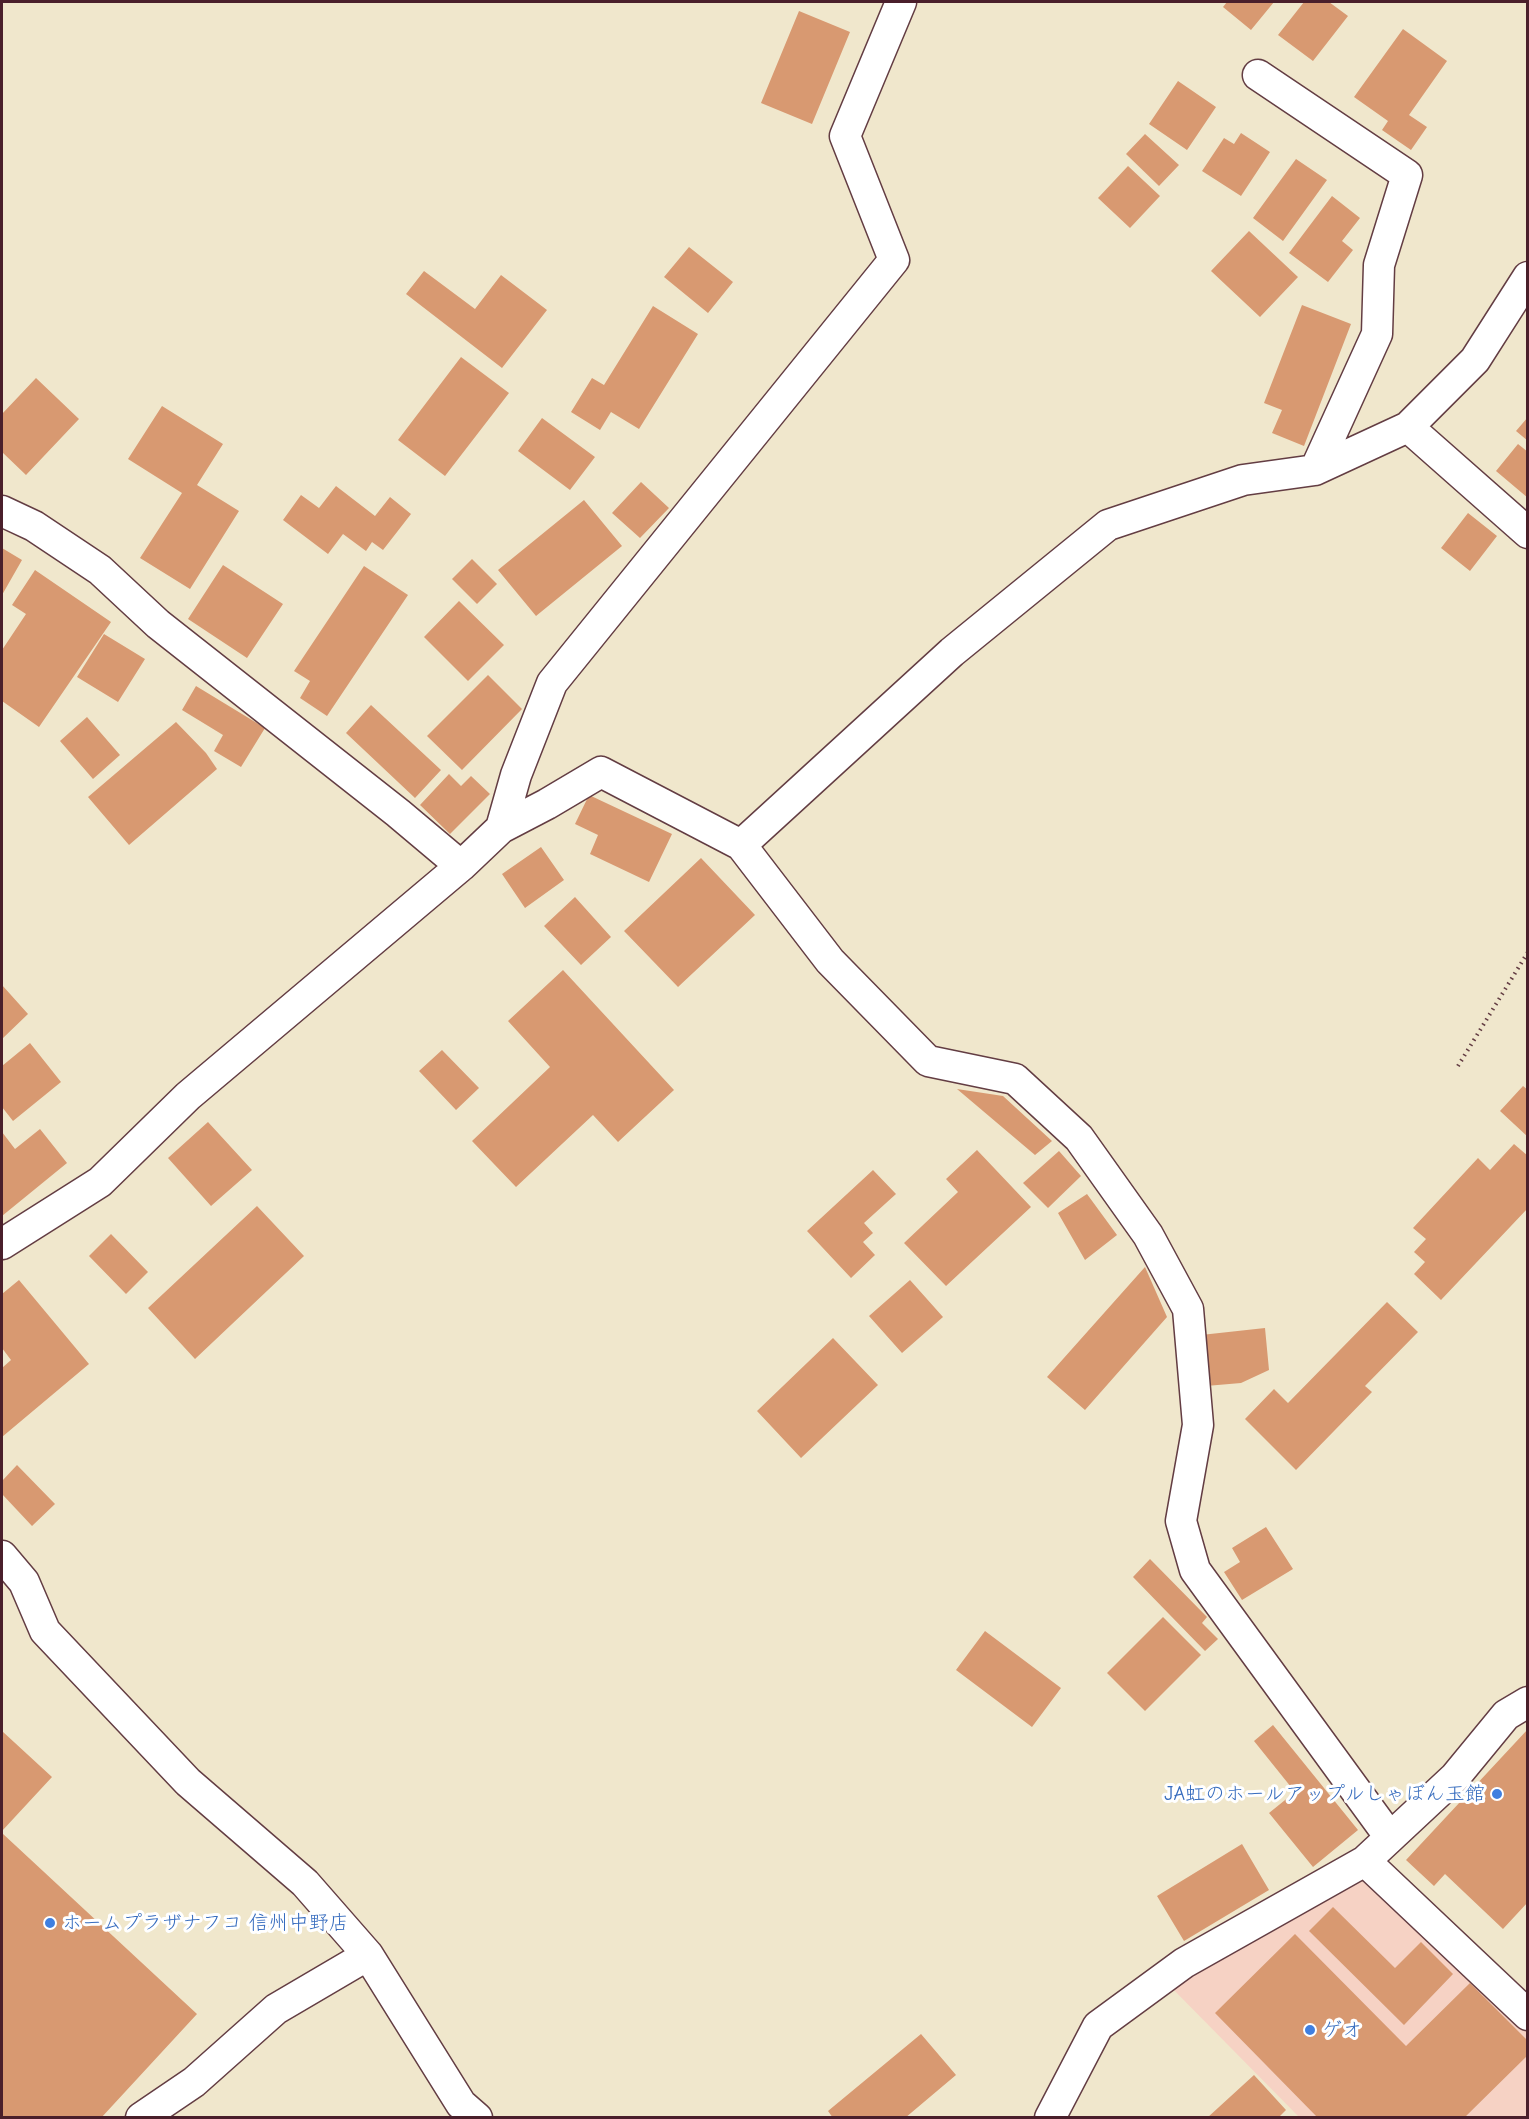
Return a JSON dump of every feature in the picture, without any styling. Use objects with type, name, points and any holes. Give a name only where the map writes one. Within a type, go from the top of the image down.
[{"type":"street","points":[[501,828],[516,775],[552,683],[894,260],[845,136],[901,2]]},
{"type":"street","points":[[1258,75],[1407,175],[1379,265],[1377,333],[1315,470]]},
{"type":"street","points":[[741,845],[952,651],[1108,525],[1244,480],[1315,470],[1408,427],[1475,360],[1527,277]]},
{"type":"street","points":[[1408,427],[1527,533]]},
{"type":"street","points":[[2,511],[34,526],[100,570],[158,624],[389,806],[461,866]]},
{"type":"street","points":[[2,1244],[100,1182],[188,1096],[461,866],[501,828],[601,772],[741,845],[830,961],[928,1061],[1015,1079],[1079,1137],[1148,1235],[1188,1309],[1198,1425],[1181,1521],[1194,1570],[1389,1836]]},
{"type":"street","points":[[2,1556],[24,1582],[45,1630],[188,1782],[305,1883],[368,1955],[461,2104],[477,2118]]},
{"type":"street","points":[[1050,2118],[1098,2026],[1184,1963],[1365,1861],[1389,1836],[1455,1777],[1506,1715],[1527,1702]]},
{"type":"street","points":[[1365,1861],[1527,2014]]},
{"type":"street","points":[[141,2118],[194,2082],[276,2009],[368,1955]]},
{"type":"path","points":[[1458,1066],[1527,952]]},
{"type":"shaded area","points":[[1365,1861],[1527,2015],[1527,2117],[1299,2117],[1163,1979]]},
{"type":"building","points":[[1227,2],[1274,2],[1251,30],[1223,7]]},
{"type":"building","points":[[1304,2],[1329,2],[1348,16],[1313,61],[1278,35]]},
{"type":"building","points":[[799,11],[850,32],[812,124],[761,103]]},
{"type":"building","points":[[1403,29],[1447,61],[1409,115],[1427,127],[1411,150],[1382,130],[1388,121],[1354,97]]},
{"type":"building","points":[[1178,81],[1216,107],[1187,150],[1149,124]]},
{"type":"building","points":[[1241,133],[1270,152],[1241,196],[1202,171],[1224,138],[1234,144]]},
{"type":"building","points":[[1145,134],[1179,165],[1159,186],[1126,154]]},
{"type":"building","points":[[1296,159],[1327,180],[1283,241],[1253,218]]},
{"type":"building","points":[[1128,166],[1160,196],[1130,228],[1098,198]]},
{"type":"building","points":[[1332,196],[1360,218],[1342,241],[1353,250],[1328,282],[1289,253]]},
{"type":"building","points":[[1249,231],[1298,277],[1260,317],[1211,271]]},
{"type":"building","points":[[689,247],[733,282],[708,313],[664,277]]},
{"type":"building","points":[[424,271],[475,309],[501,275],[547,310],[502,368],[406,294]]},
{"type":"building","points":[[1302,305],[1351,324],[1304,446],[1272,433],[1282,410],[1264,403]]},
{"type":"building","points":[[653,306],[698,334],[639,429],[611,412],[600,430],[571,412],[592,378],[604,385]]},
{"type":"building","points":[[461,357],[509,393],[445,476],[398,440]]},
{"type":"building","points":[[36,378],[79,419],[26,475],[2,452],[2,414]]},
{"type":"building","points":[[162,406],[223,444],[197,485],[239,511],[190,589],[140,558],[182,493],[128,459]]},
{"type":"building","points":[[1528,417],[1528,441],[1516,431]]},
{"type":"building","points":[[542,418],[595,457],[570,490],[518,451]]},
{"type":"building","points":[[1518,444],[1528,452],[1528,498],[1496,471]]},
{"type":"building","points":[[641,482],[669,508],[640,538],[612,513]]},
{"type":"building","points":[[336,486],[375,516],[390,497],[411,514],[383,550],[372,542],[366,551],[343,534],[328,554],[283,520],[301,495],[319,508]]},
{"type":"building","points":[[584,500],[622,546],[536,616],[498,570]]},
{"type":"building","points":[[1468,513],[1497,536],[1470,571],[1441,548]]},
{"type":"building","points":[[2,548],[22,560],[2,595]]},
{"type":"building","points":[[472,559],[497,584],[477,604],[452,579]]},
{"type":"building","points":[[223,565],[283,604],[247,658],[188,619]]},
{"type":"building","points":[[364,566],[408,595],[327,716],[300,698],[310,681],[294,671]]},
{"type":"building","points":[[35,570],[111,622],[39,727],[2,701],[2,650],[26,614],[12,605]]},
{"type":"building","points":[[459,601],[504,645],[468,681],[424,637]]},
{"type":"building","points":[[104,634],[145,659],[118,702],[77,677]]},
{"type":"building","points":[[488,675],[522,709],[462,770],[427,736]]},
{"type":"building","points":[[196,686],[265,728],[241,767],[214,751],[223,735],[182,710]]},
{"type":"building","points":[[371,705],[441,770],[415,798],[346,733]]},
{"type":"building","points":[[87,717],[120,755],[93,779],[60,741]]},
{"type":"building","points":[[176,722],[206,753],[217,769],[129,845],[88,797]]},
{"type":"building","points":[[449,774],[461,786],[471,776],[490,794],[450,834],[420,805]]},
{"type":"building","points":[[589,795],[672,834],[649,882],[590,854],[598,835],[575,824]]},
{"type":"building","points":[[541,847],[564,880],[525,908],[502,874]]},
{"type":"building","points":[[701,858],[755,915],[678,987],[624,931]]},
{"type":"building","points":[[575,897],[611,937],[581,965],[544,926]]},
{"type":"building","points":[[563,970],[674,1090],[618,1142],[593,1115],[516,1187],[472,1141],[550,1067],[508,1021]]},
{"type":"building","points":[[2,985],[28,1014],[2,1039]]},
{"type":"building","points":[[30,1043],[61,1082],[13,1121],[2,1107],[2,1066]]},
{"type":"building","points":[[442,1050],[479,1088],[456,1110],[419,1071]]},
{"type":"building","points":[[1523,1086],[1528,1090],[1528,1137],[1500,1111]]},
{"type":"building","points":[[957,1089],[1003,1096],[1052,1141],[1035,1155]]},
{"type":"building","points":[[208,1122],[252,1170],[211,1206],[168,1158]]},
{"type":"building","points":[[40,1129],[67,1163],[2,1216],[2,1132],[15,1149]]},
{"type":"building","points":[[1514,1144],[1528,1156],[1528,1208],[1441,1300],[1414,1274],[1425,1262],[1414,1252],[1426,1239],[1413,1228],[1478,1158],[1490,1170]]},
{"type":"building","points":[[977,1150],[1031,1207],[946,1286],[904,1243],[958,1192],[946,1179]]},
{"type":"building","points":[[1059,1151],[1081,1176],[1048,1208],[1023,1183]]},
{"type":"building","points":[[873,1170],[896,1194],[864,1223],[873,1233],[863,1242],[875,1255],[851,1278],[807,1231]]},
{"type":"building","points":[[1087,1194],[1117,1235],[1085,1260],[1058,1213]]},
{"type":"building","points":[[257,1206],[304,1256],[195,1359],[148,1308]]},
{"type":"building","points":[[111,1234],[148,1272],[126,1294],[89,1256]]},
{"type":"building","points":[[1145,1267],[1167,1317],[1085,1410],[1047,1377]]},
{"type":"building","points":[[19,1280],[89,1364],[2,1437],[2,1368],[11,1360],[2,1348],[2,1294]]},
{"type":"building","points":[[910,1280],[943,1317],[902,1353],[869,1316]]},
{"type":"building","points":[[1387,1302],[1418,1332],[1365,1386],[1372,1392],[1296,1470],[1245,1419],[1274,1389],[1288,1403]]},
{"type":"building","points":[[1265,1328],[1269,1370],[1241,1383],[1206,1386],[1201,1335]]},
{"type":"building","points":[[833,1338],[878,1385],[801,1458],[757,1411]]},
{"type":"building","points":[[17,1465],[55,1504],[32,1526],[2,1494],[2,1481]]},
{"type":"building","points":[[1266,1527],[1293,1569],[1242,1600],[1224,1572],[1240,1562],[1232,1548]]},
{"type":"building","points":[[1150,1559],[1207,1617],[1202,1623],[1218,1639],[1205,1651],[1133,1577]]},
{"type":"building","points":[[1163,1617],[1201,1655],[1145,1711],[1107,1673]]},
{"type":"building","points":[[985,1631],[1061,1688],[1032,1727],[956,1670]]},
{"type":"building","points":[[1273,1725],[1358,1830],[1313,1867],[1269,1813],[1295,1792],[1254,1741]]},
{"type":"building","name":"JA虹のホールアップルしゃぼん玉館","points":[[1528,1729],[1528,1902],[1503,1929],[1445,1874],[1434,1886],[1406,1860]]},
{"type":"building","points":[[2,1731],[52,1777],[2,1831]]},
{"type":"building","name":"ホームプラザナフコ 信州中野店","points":[[2,1833],[197,2014],[101,2118],[2,2118]]},
{"type":"building","points":[[1242,1844],[1269,1890],[1184,1941],[1157,1896]]},
{"type":"building","points":[[1333,1907],[1395,1968],[1421,1942],[1453,1974],[1404,2025],[1309,1931]]},
{"type":"building","name":"ゲオ","points":[[1295,1934],[1406,2046],[1470,1983],[1528,2041],[1528,2055],[1464,2118],[1318,2118],[1215,2013]]},
{"type":"building","points":[[921,2034],[956,2075],[905,2118],[833,2118],[828,2111]]},
{"type":"building","points":[[1254,2075],[1286,2110],[1278,2118],[1207,2118]]},
{"type":"place","name":"JA虹のホールアップルしゃぼん玉館","points":[[1497,1794]]},
{"type":"place","name":"ホームプラザナフコ 信州中野店","points":[[50,1923]]},
{"type":"place","name":"ゲオ","points":[[1310,2030]]}]
